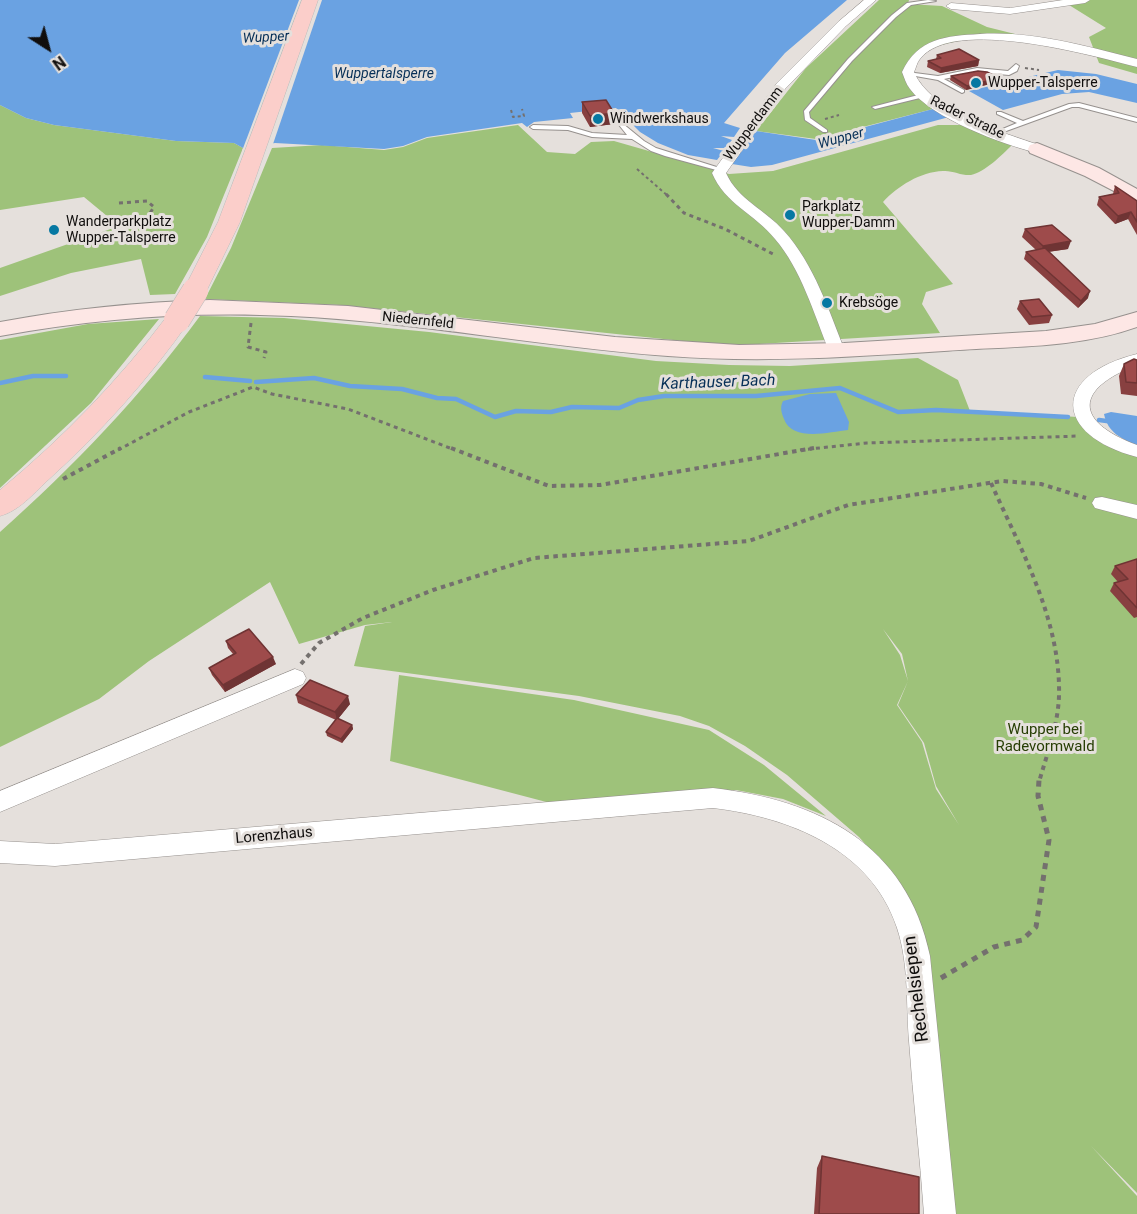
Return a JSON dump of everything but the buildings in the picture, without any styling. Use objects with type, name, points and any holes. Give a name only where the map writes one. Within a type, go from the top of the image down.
[{"type":"main road","points":[[0,506],[81,435],[118,395],[177,320],[195,291],[221,240],[250,167],[310,0]]},
{"type":"street","name":"Wupperdamm","points":[[837,351],[787,244],[769,224],[735,197],[720,177],[720,169],[750,126],[803,62],[871,0]]},
{"type":"street","points":[[999,0],[1016,11]]},
{"type":"street","points":[[951,6],[987,11],[1016,11],[1085,0]]},
{"type":"street","points":[[907,74],[910,63],[923,51],[939,44],[970,38],[1032,40],[1137,63]]},
{"type":"street","name":"Rader Straße","points":[[907,74],[922,96],[939,107],[1092,172],[1137,197]]},
{"type":"street","name":"Niedernfeld","points":[[0,329],[131,310],[259,308],[338,313],[665,349],[751,354],[837,351]]},
{"type":"street","points":[[837,351],[1074,333],[1112,327],[1137,318]]},
{"type":"street","points":[[1137,359],[1101,374],[1084,390],[1081,402],[1084,416],[1101,435],[1137,452]]},
{"type":"street","points":[[1102,503],[1137,512]]},
{"type":"street","points":[[0,802],[295,678]]},
{"type":"street","name":"Rechelsiepen","points":[[548,812],[713,798],[765,804],[806,817],[857,851],[892,890],[910,929],[919,993],[940,1214]]},
{"type":"street","name":"Lorenzhaus","points":[[0,852],[55,855],[548,812]]},
{"type":"lane","points":[[825,131],[807,119],[806,112],[872,36],[909,4],[932,1],[951,6]]},
{"type":"lane","points":[[907,74],[938,78],[977,70],[1010,73],[1018,67]]},
{"type":"lane","points":[[938,78],[962,91]]},
{"type":"lane","points":[[875,107],[922,96]]},
{"type":"lane","points":[[996,133],[1059,108],[1079,105],[1137,120]]},
{"type":"lane","points":[[999,113],[1022,123]]},
{"type":"lane","points":[[622,124],[634,137],[663,152],[720,169]]},
{"type":"lane","points":[[533,127],[568,128],[592,135],[634,137]]},
{"type":"path","points":[[1018,67],[1039,70]]},
{"type":"path","points":[[511,110],[513,117],[524,116],[522,109]]},
{"type":"path","points":[[519,116],[522,123]]},
{"type":"path","points":[[637,169],[674,201],[684,213],[725,229],[780,258]]},
{"type":"path","points":[[119,203],[147,201],[154,207],[148,216]]},
{"type":"path","points":[[259,308],[252,320],[248,347],[266,352],[264,358]]},
{"type":"path","points":[[53,478],[72,476],[189,412],[253,387],[272,394],[348,409],[549,486],[600,485],[788,451],[867,443],[1101,435]]},
{"type":"path","points":[[919,993],[994,947],[1022,940],[1036,927],[1047,865],[1049,840],[1038,796],[1039,782],[1054,727],[1059,697],[1054,644],[1038,588],[991,483]]},
{"type":"path","points":[[295,678],[302,660],[319,643],[340,629],[434,590],[520,562],[547,556],[749,541],[848,505],[991,483],[1041,484],[1102,503]]},
{"type":"green space","points":[[879,0],[909,0],[908,4],[942,6],[987,27],[1027,37],[984,35],[919,50],[910,58],[904,75],[911,89],[933,109],[816,139],[756,131],[806,68]]},
{"type":"green space","points":[[1061,0],[1137,0],[1137,74],[1099,63],[1089,37],[1106,28]]},
{"type":"green space","points":[[0,105],[26,118],[54,125],[176,141],[234,143],[243,148],[207,237],[175,294],[150,295],[141,259],[71,273],[0,296],[0,268],[119,226],[84,197],[0,210]]},
{"type":"green space","points":[[518,125],[547,152],[575,154],[591,142],[614,141],[729,174],[773,171],[938,125],[963,125],[1012,145],[993,163],[976,173],[968,175],[946,171],[926,174],[903,185],[883,202],[953,284],[926,292],[922,304],[940,333],[759,344],[711,344],[341,305],[205,299],[231,248],[272,148],[322,145],[384,150],[403,147],[427,138]]},
{"type":"green space","name":"Wupper bei Radevormwald","points":[[200,316],[284,318],[429,332],[656,361],[790,366],[918,358],[958,380],[970,411],[1078,417],[1103,443],[1137,457],[1137,1193],[1091,1146],[1137,1196],[1137,1214],[945,1214],[908,910],[896,878],[859,837],[787,775],[745,746],[709,726],[680,716],[579,696],[354,666],[365,626],[392,622],[365,625],[299,644],[270,582],[149,661],[99,699],[0,747],[0,532],[106,429]],"holes":[[[883,629],[902,654],[908,681],[900,655]],[[908,681],[898,705],[924,743],[936,786],[959,825],[936,789],[922,742],[897,705]]]},
{"type":"green space","points":[[159,319],[91,403],[0,488],[0,340],[88,324]]},
{"type":"green space","points":[[399,675],[574,700],[709,730],[764,765],[826,816],[783,799],[736,790],[554,804],[390,761]]},
{"type":"water","name":"Wuppertalsperre","points":[[0,0],[847,0],[785,53],[724,123],[740,128],[734,137],[721,136],[732,140],[725,148],[713,148],[724,151],[717,160],[688,155],[658,143],[640,132],[616,108],[570,113],[573,118],[534,122],[527,127],[522,123],[427,137],[403,146],[384,149],[275,143],[243,148],[234,143],[176,141],[54,125],[26,118],[0,105]]},
{"type":"water","points":[[1058,70],[1096,74],[1137,84],[1137,103],[1089,92],[1062,94],[1003,110],[969,91]]},
{"type":"water","name":"Wupper","points":[[933,109],[949,117],[772,165],[751,167],[732,164],[756,131],[816,140]]},
{"type":"water","points":[[836,393],[849,422],[848,430],[812,434],[795,431],[788,426],[781,410],[783,401],[810,394]]},
{"type":"water","points":[[1111,412],[1137,416],[1137,446],[1112,430],[1104,414]]},
{"type":"pier","points":[[299,0],[322,0],[272,147],[242,151]]},
{"type":"waterway","name":"Karthauser Bach","points":[[0,383],[33,376],[66,376]]},
{"type":"waterway","name":"Karthauser Bach","points":[[205,377],[250,381]]},
{"type":"waterway","name":"Karthauser Bach","points":[[256,382],[314,378],[350,386],[402,389],[437,398],[456,399],[495,417],[516,411],[551,412],[572,407],[619,408],[638,400],[664,396],[756,396],[840,388],[898,412],[936,410],[1068,417]]},
{"type":"waterway","name":"Karthauser Bach","points":[[1099,420],[1114,422]]},
{"type":"place","name":"Wupper-Talsperre","points":[[976,83]]},
{"type":"place","name":"Windwerkshaus","points":[[598,119]]},
{"type":"place","name":"Parkplatz Wupper-Damm","points":[[790,215]]},
{"type":"place","name":"Wanderparkplatz Wupper-Talsperre","points":[[54,230]]},
{"type":"place","name":"Krebsöge","points":[[827,303]]}]
